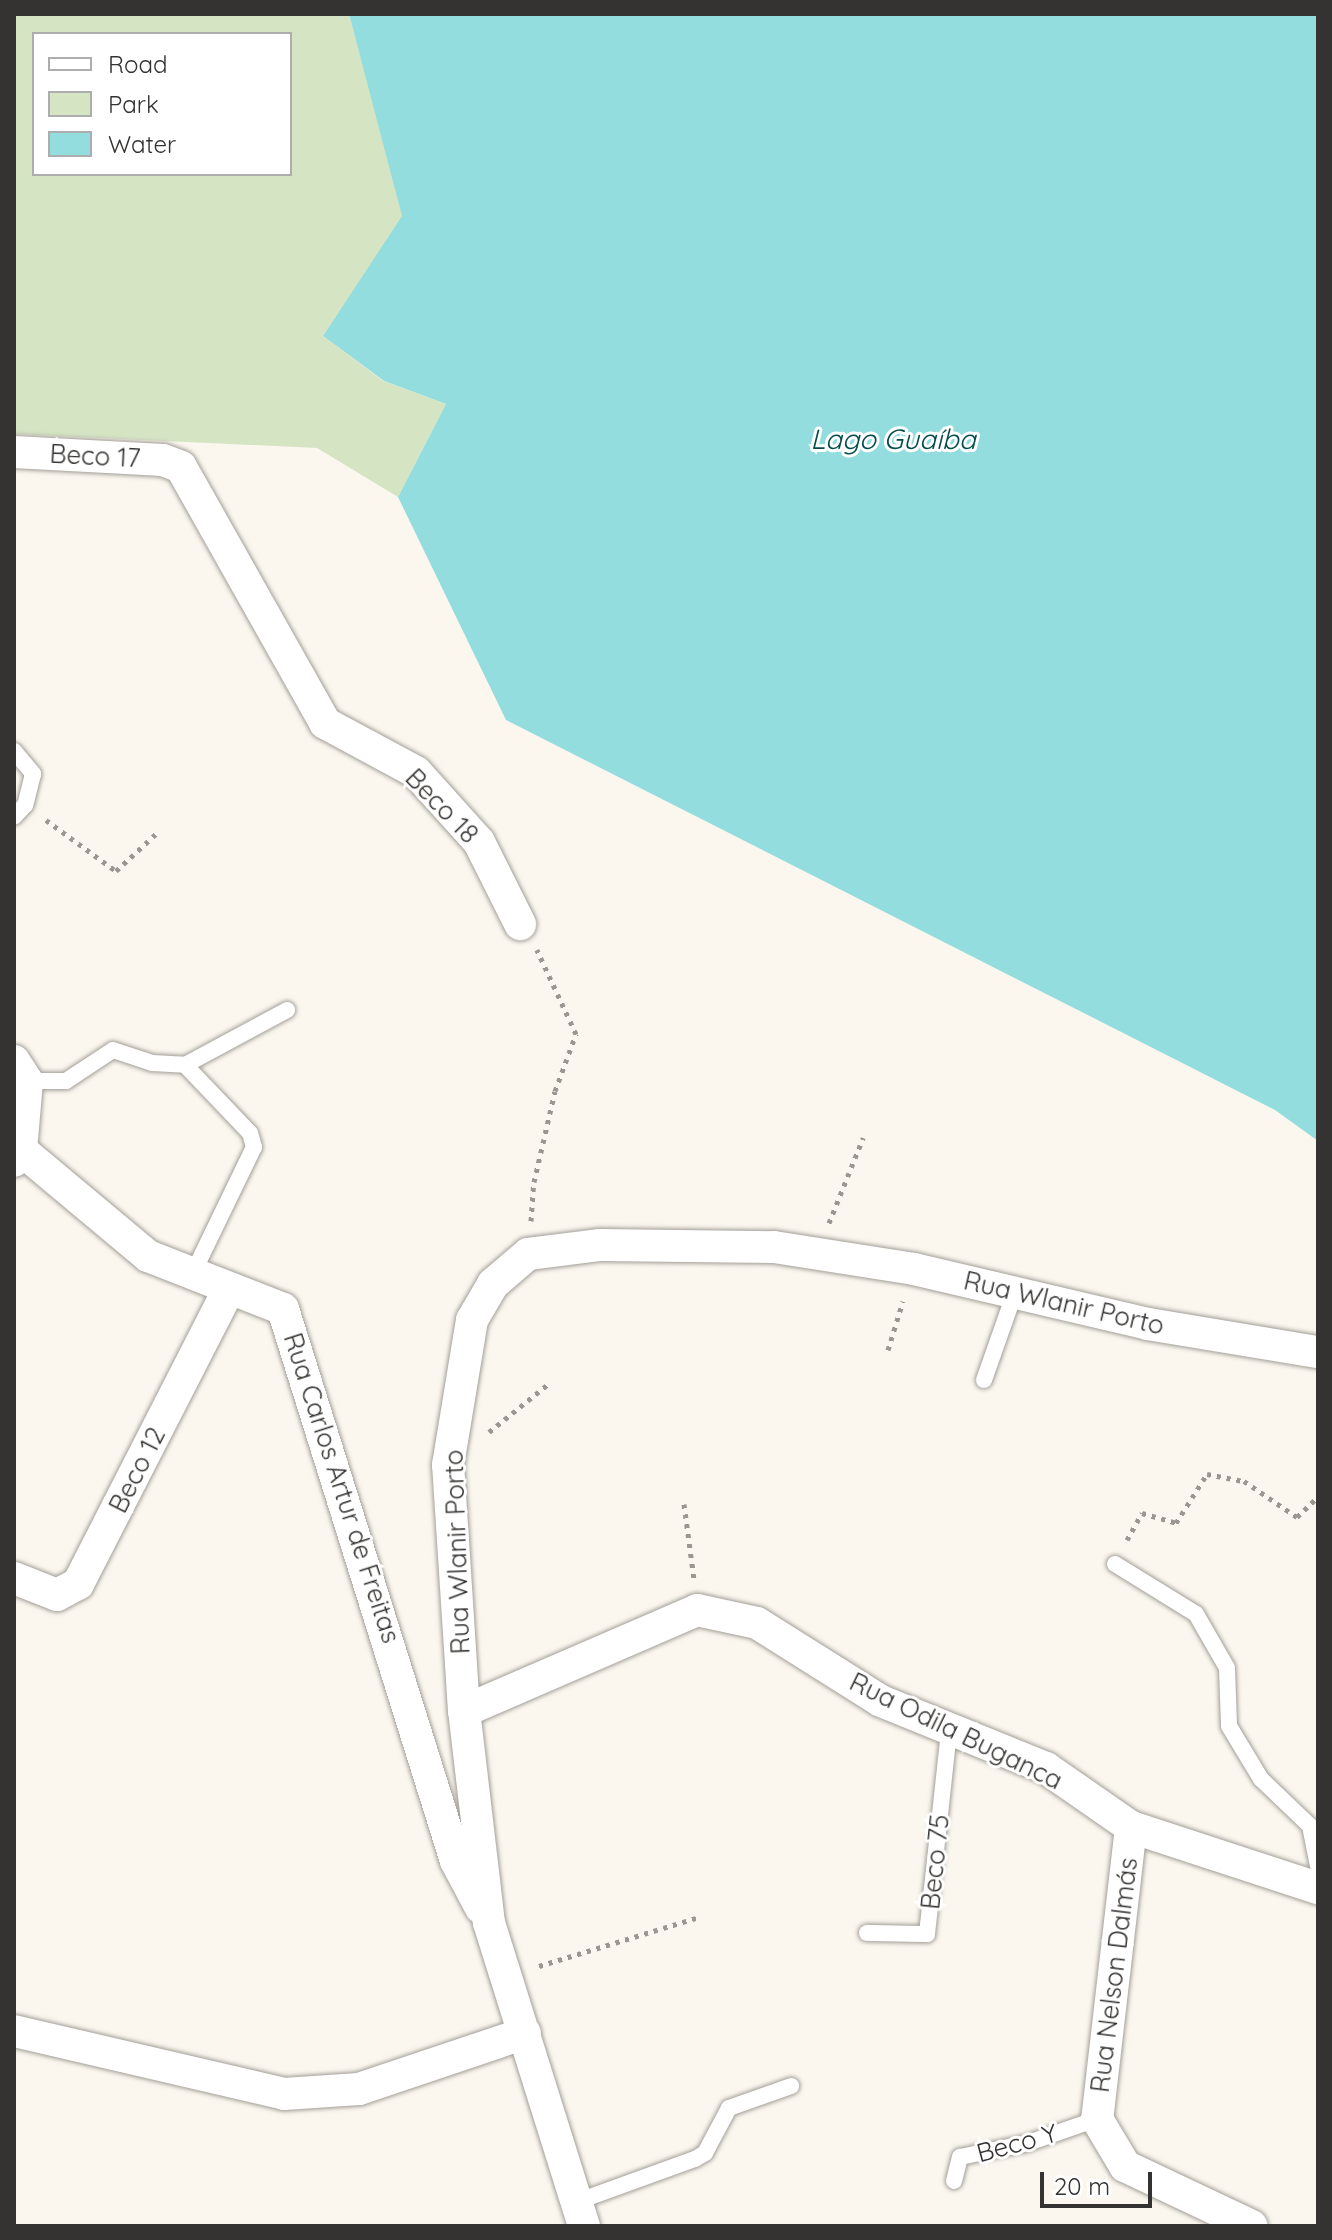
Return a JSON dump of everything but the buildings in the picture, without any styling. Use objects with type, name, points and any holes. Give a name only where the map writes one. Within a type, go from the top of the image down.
[{"type":"street","name":"Beco 17","points":[[14,452],[176,463]]},
{"type":"street","name":"Beco 18","points":[[176,463],[325,723],[416,772],[479,842],[520,924]]},
{"type":"street","points":[[16,1152],[20,1071]]},
{"type":"street","name":"Rua Carlos Artur de Freitas","points":[[16,1152],[148,1256],[228,1291],[276,1303],[288,1317],[456,1861],[489,1923]]},
{"type":"street","name":"Rua Wlanir Porto","points":[[580,2214],[508,1975],[489,1923],[464,1711],[448,1465],[472,1320],[493,1284],[528,1254],[600,1245],[818,1251],[914,1269],[1148,1324],[1318,1352]]},
{"type":"street","name":"Beco 12","points":[[14,1578],[57,1595],[78,1584],[228,1291]]},
{"type":"street","points":[[464,1711],[697,1610]]},
{"type":"street","name":"Rua Odila Buganca","points":[[697,1610],[757,1623],[881,1701],[949,1732],[1046,1768],[1131,1827],[1318,1888]]},
{"type":"street","name":"Rua Nelson Dalmás","points":[[1131,1827],[1097,2119],[1125,2166],[1252,2226]]},
{"type":"street","points":[[14,2031],[284,2094],[359,2089],[525,2033]]},
{"type":"lane","points":[[14,751],[33,774],[20,811]]},
{"type":"lane","points":[[20,1071],[66,1081],[113,1050],[152,1063],[185,1065],[287,1010]]},
{"type":"lane","points":[[185,1065],[250,1133],[254,1147],[192,1275]]},
{"type":"lane","points":[[984,1380],[1015,1292]]},
{"type":"lane","points":[[1115,1564],[1196,1614],[1227,1668],[1232,1732],[1261,1779],[1314,1820],[1318,1866]]},
{"type":"lane","name":"Beco 75","points":[[867,1933],[927,1934],[949,1732]]},
{"type":"lane","points":[[580,2214],[700,2156],[729,2108],[791,2086]]},
{"type":"lane","name":"Beco Y","points":[[954,2181],[960,2157],[1028,2143],[1097,2119]]},
{"type":"path","points":[[20,811],[116,871],[160,830]]},
{"type":"path","points":[[520,924],[548,967],[576,1034],[555,1091],[534,1182],[528,1254]]},
{"type":"path","points":[[818,1251],[863,1138]]},
{"type":"path","points":[[888,1350],[914,1269]]},
{"type":"path","points":[[448,1465],[547,1385]]},
{"type":"path","points":[[1115,1564],[1142,1513],[1176,1523],[1207,1474],[1244,1481],[1297,1517],[1318,1497]]},
{"type":"path","points":[[684,1504],[697,1610]]},
{"type":"path","points":[[508,1975],[699,1917]]},
{"type":"green space","points":[[14,14],[349,14],[403,216],[323,336],[383,381],[446,404],[398,497],[317,448],[14,434]]},
{"type":"water","name":"Lago Guaíba","points":[[349,14],[1318,14],[1318,1141],[1275,1110],[506,720],[398,497],[446,404],[384,381],[323,336],[402,216]]}]
